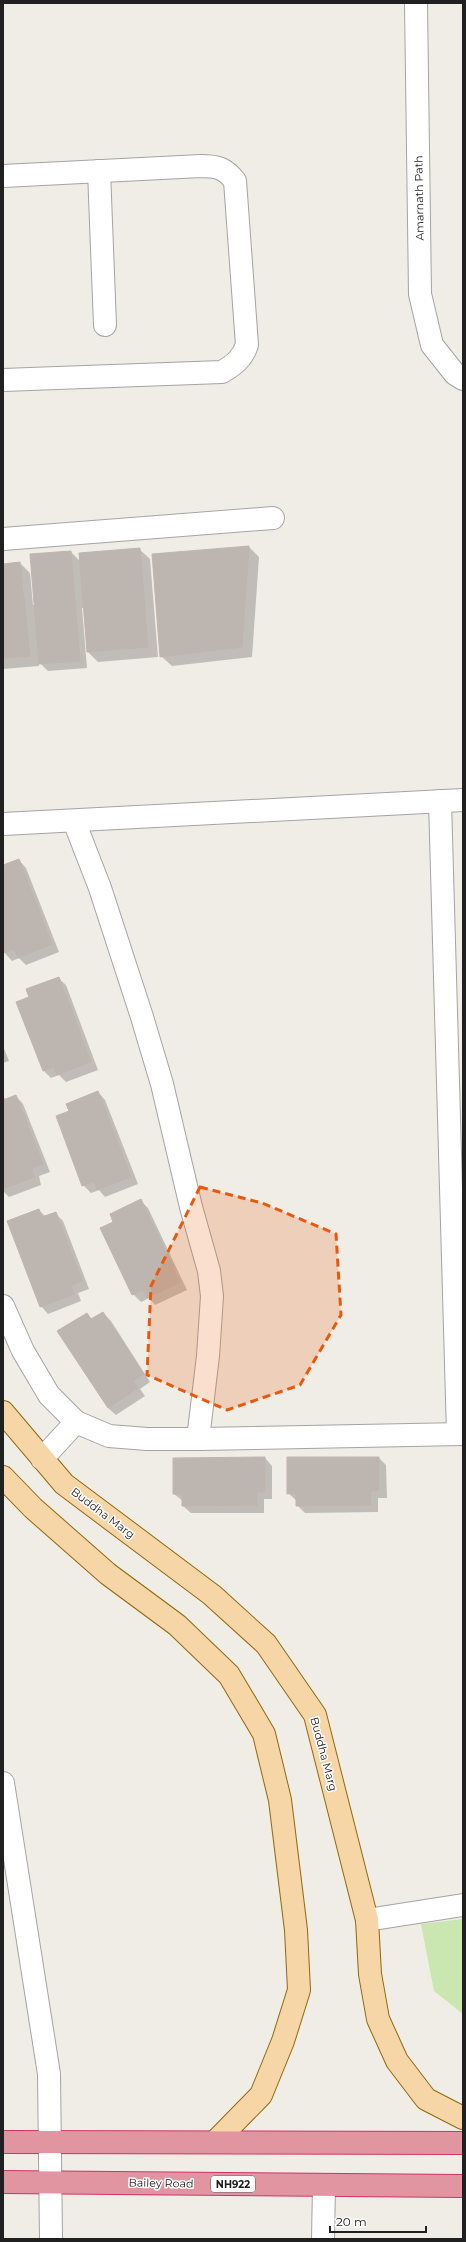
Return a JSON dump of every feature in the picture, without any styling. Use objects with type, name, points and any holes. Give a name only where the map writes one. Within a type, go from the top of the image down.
[{"type":"highway","points":[[3,2142],[463,2142]]},
{"type":"highway","name":"Bailey Road","points":[[3,2182],[51,2181],[324,2186],[463,2186]]},
{"type":"main road","name":"Buddha Marg","points":[[3,1412],[64,1484],[212,1595],[266,1644],[315,1715],[367,1920],[370,1974],[378,2019],[396,2061],[426,2099],[463,2118]]},
{"type":"main road","points":[[3,1477],[44,1518],[108,1574],[177,1625],[229,1675],[264,1734],[280,1800],[296,1930],[299,1990],[283,2041],[261,2094],[215,2142]]},
{"type":"street","name":"Amarnath Path","points":[[416,3],[420,294],[432,345],[455,374],[463,379]]},
{"type":"street","points":[[3,176],[216,166],[227,171],[235,181],[247,345],[244,355],[234,365],[222,372],[3,380]]},
{"type":"street","points":[[99,171],[105,325]]},
{"type":"street","points":[[3,539],[273,518]]},
{"type":"street","points":[[3,824],[463,800]]},
{"type":"street","points":[[3,1306],[23,1351],[49,1395],[76,1422],[110,1436],[148,1439],[198,1440],[460,1434],[440,801]]},
{"type":"street","points":[[74,820],[100,888],[142,1017],[162,1084],[190,1207],[209,1271],[212,1296],[208,1356],[198,1440]]},
{"type":"street","points":[[42,1459],[76,1422]]},
{"type":"street","points":[[3,1783],[49,2074],[51,2239]]},
{"type":"street","points":[[367,1920],[463,1906]]},
{"type":"street","points":[[323,2239],[324,2186]]},
{"type":"highlighted area","points":[[200,1187],[262,1203],[336,1234],[341,1315],[300,1385],[227,1410],[147,1375],[151,1286]]},
{"type":"green space","points":[[463,1919],[463,2014],[434,1991],[421,1924]]},
{"type":"building","points":[[249,546],[242,647],[160,657],[152,554]]},
{"type":"building","points":[[140,548],[148,647],[87,652],[79,553]]},
{"type":"building","points":[[71,551],[80,661],[39,664],[30,554]]},
{"type":"building","points":[[20,562],[30,656],[3,658],[3,564]]},
{"type":"building","points":[[19,859],[52,944],[18,958],[14,949],[3,953],[3,865]]},
{"type":"building","points":[[59,977],[91,1062],[57,1075],[54,1067],[43,1071],[16,1002],[29,997],[26,989]]},
{"type":"building","points":[[98,1091],[131,1177],[97,1190],[94,1182],[82,1186],[56,1116],[69,1111],[66,1104]]},
{"type":"building","points":[[16,1095],[43,1164],[32,1168],[34,1177],[3,1189],[3,1100]]},
{"type":"building","points":[[141,1199],[180,1282],[147,1298],[143,1290],[132,1295],[100,1228],[113,1222],[110,1214]]},
{"type":"building","points":[[39,1209],[42,1217],[56,1212],[82,1281],[71,1286],[74,1294],[40,1307],[7,1221]]},
{"type":"building","points":[[103,1312],[144,1374],[133,1381],[138,1388],[108,1408],[57,1331],[87,1313],[91,1319]]},
{"type":"building","points":[[265,1457],[265,1492],[257,1492],[257,1505],[182,1506],[182,1494],[173,1494],[173,1458]]},
{"type":"building","points":[[287,1457],[379,1457],[379,1491],[371,1491],[371,1505],[296,1506],[296,1493],[287,1494]]}]
